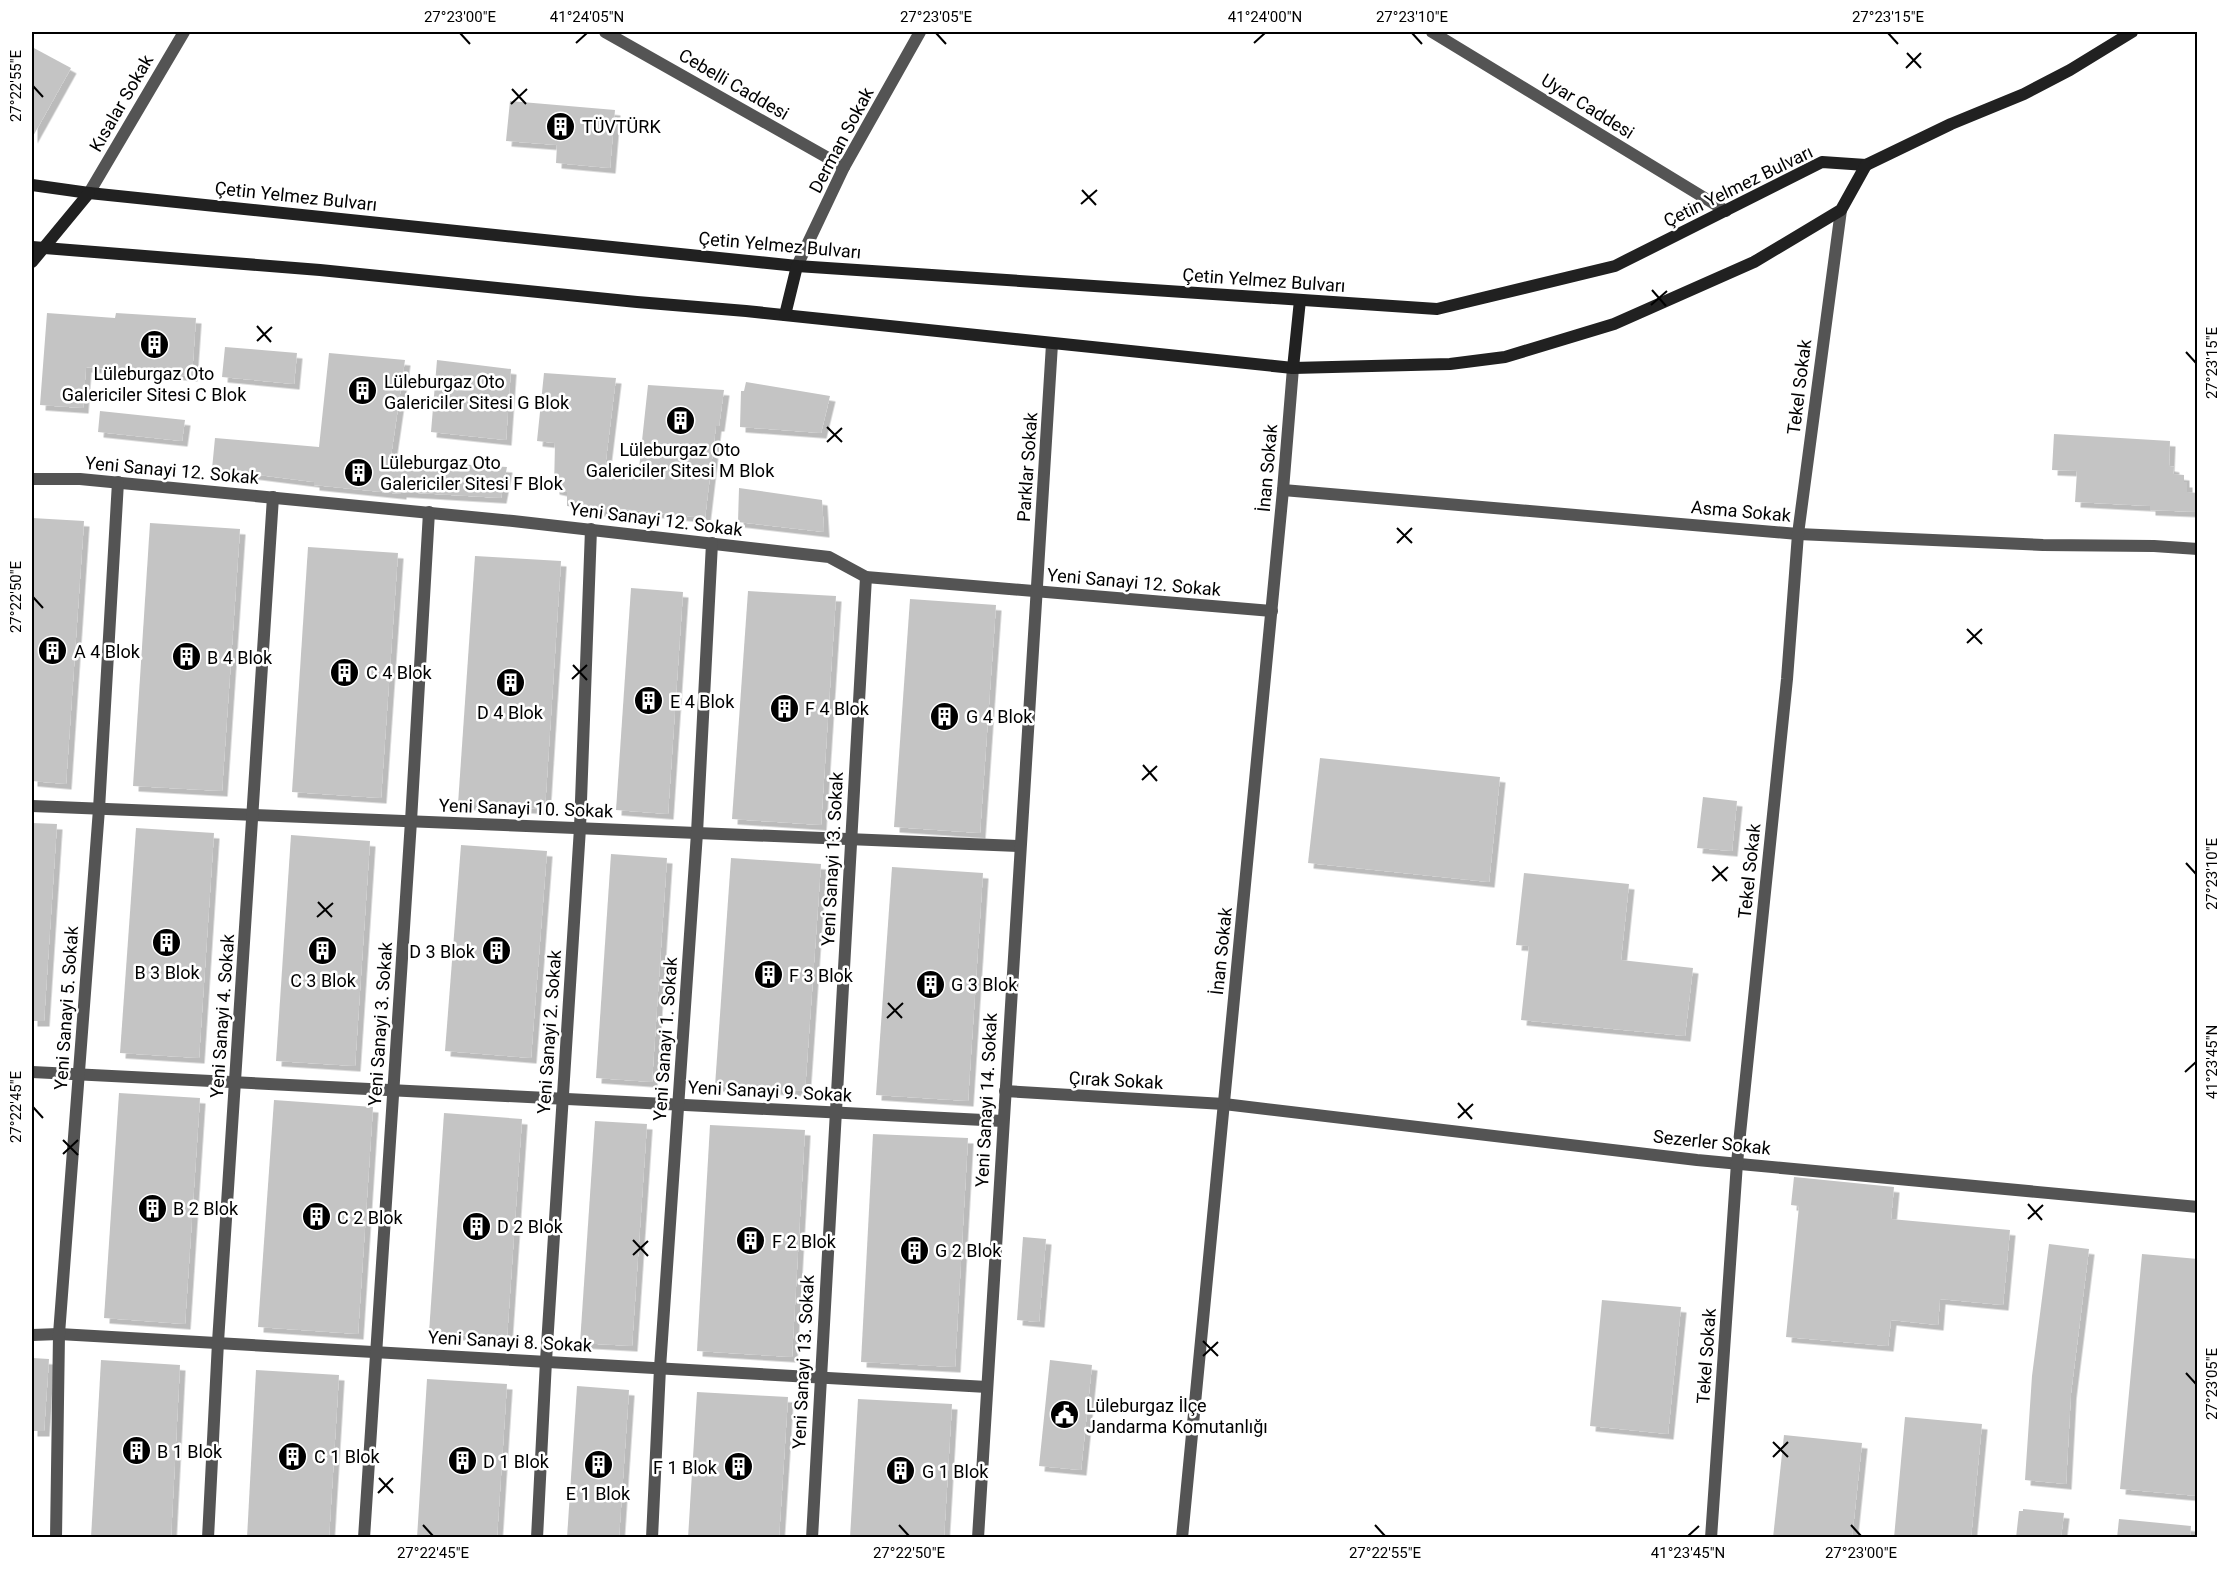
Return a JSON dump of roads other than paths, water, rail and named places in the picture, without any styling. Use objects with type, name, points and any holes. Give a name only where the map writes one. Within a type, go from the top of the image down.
[{"type":"street","name":"Kısalar Sokak","points":[[89,193],[184,32]]},
{"type":"street","name":"Cebelli Caddesi","points":[[605,32],[844,167]]},
{"type":"street","name":"Derman Sokak","points":[[796,266],[844,167],[920,32]]},
{"type":"street","name":"Uyar Caddesi","points":[[1432,32],[1726,212]]},
{"type":"street","points":[[37,247],[308,269],[785,315],[1293,368],[1450,364],[1505,357],[1624,319],[1754,262],[1841,210],[1866,165],[1951,124],[2024,94],[2070,70],[2132,32]]},
{"type":"street","name":"Çetin Yelmez Bulvarı","points":[[32,185],[89,193],[796,266],[1437,309],[1615,266],[1822,162],[1866,165]]},
{"type":"street","points":[[32,262],[37,247],[89,193]]},
{"type":"street","name":"Tekel Sokak","points":[[1711,1538],[1737,1163],[1787,679],[1798,534],[1841,210]]},
{"type":"street","points":[[785,315],[796,266]]},
{"type":"street","points":[[1293,368],[1300,300]]},
{"type":"street","name":"Parklar Sokak","points":[[1037,592],[1052,344]]},
{"type":"street","name":"İnan Sokak","points":[[1182,1538],[1272,611],[1293,368]]},
{"type":"street","name":"Yeni Sanayi 12. Sokak","points":[[32,479],[80,478],[429,512],[829,557],[866,577],[1272,611]]},
{"type":"street","name":"Yeni Sanayi 5. Sokak","points":[[56,1538],[59,1334],[99,809],[118,482]]},
{"type":"street","name":"Asma Sokak","points":[[1283,490],[1798,534],[2043,545],[2154,546],[2198,549]]},
{"type":"street","name":"Yeni Sanayi 4. Sokak","points":[[208,1538],[218,1342],[273,497]]},
{"type":"street","name":"Yeni Sanayi 3. Sokak","points":[[363,1538],[411,821],[429,512]]},
{"type":"street","name":"Yeni Sanayi 2. Sokak","points":[[537,1538],[580,828],[591,530]]},
{"type":"street","name":"Yeni Sanayi 1. Sokak","points":[[652,1538],[660,1368],[697,833],[712,543]]},
{"type":"street","name":"Yeni Sanayi 13. Sokak","points":[[812,1538],[866,577]]},
{"type":"street","name":"Yeni Sanayi 14. Sokak","points":[[978,1538],[1037,592]]},
{"type":"street","name":"Yeni Sanayi 10. Sokak","points":[[32,806],[1020,846]]},
{"type":"street","name":"Yeni Sanayi 9. Sokak","points":[[32,1072],[1003,1121]]},
{"type":"street","name":"Çırak Sokak","points":[[1005,1091],[1224,1104]]},
{"type":"street","name":"Sezerler Sokak","points":[[1224,1104],[1737,1163],[2198,1207]]},
{"type":"street","name":"Yeni Sanayi 8. Sokak","points":[[32,1335],[59,1334],[218,1342],[987,1387]]},
{"type":"place","name":"TÜVTÜRK","points":[[561,126]]},
{"type":"place","name":"Lüleburgaz Oto Galericiler Sitesi C Blok","points":[[154,344]]},
{"type":"place","name":"Lüleburgaz Oto Galericiler Sitesi G Blok","points":[[363,391]]},
{"type":"place","name":"Lüleburgaz Oto Galericiler Sitesi M Blok","points":[[680,420]]},
{"type":"place","name":"Lüleburgaz Oto Galericiler Sitesi F Blok","points":[[359,472]]},
{"type":"place","name":"A 4 Blok","points":[[53,651]]},
{"type":"place","name":"B 4 Blok","points":[[186,657]]},
{"type":"place","name":"C 4 Blok","points":[[345,672]]},
{"type":"place","name":"D 4 Blok","points":[[510,683]]},
{"type":"place","name":"E 4 Blok","points":[[649,701]]},
{"type":"place","name":"F 4 Blok","points":[[784,708]]},
{"type":"place","name":"G 4 Blok","points":[[945,716]]},
{"type":"place","name":"B 3 Blok","points":[[167,943]]},
{"type":"place","name":"C 3 Blok","points":[[323,951]]},
{"type":"place","name":"D 3 Blok","points":[[496,951]]},
{"type":"place","name":"F 3 Blok","points":[[768,975]]},
{"type":"place","name":"G 3 Blok","points":[[930,984]]},
{"type":"place","name":"B 2 Blok","points":[[152,1208]]},
{"type":"place","name":"C 2 Blok","points":[[316,1217]]},
{"type":"place","name":"D 2 Blok","points":[[476,1226]]},
{"type":"place","name":"F 2 Blok","points":[[751,1241]]},
{"type":"place","name":"G 2 Blok","points":[[914,1250]]},
{"type":"place","name":"Lüleburgaz İlçe Jandarma Komutanlığı","points":[[1065,1415]]},
{"type":"place","name":"B 1 Blok","points":[[136,1451]]},
{"type":"place","name":"C 1 Blok","points":[[293,1456]]},
{"type":"place","name":"D 1 Blok","points":[[462,1461]]},
{"type":"place","name":"E 1 Blok","points":[[598,1464]]},
{"type":"place","name":"F 1 Blok","points":[[738,1467]]},
{"type":"place","name":"G 1 Blok","points":[[901,1471]]}]
